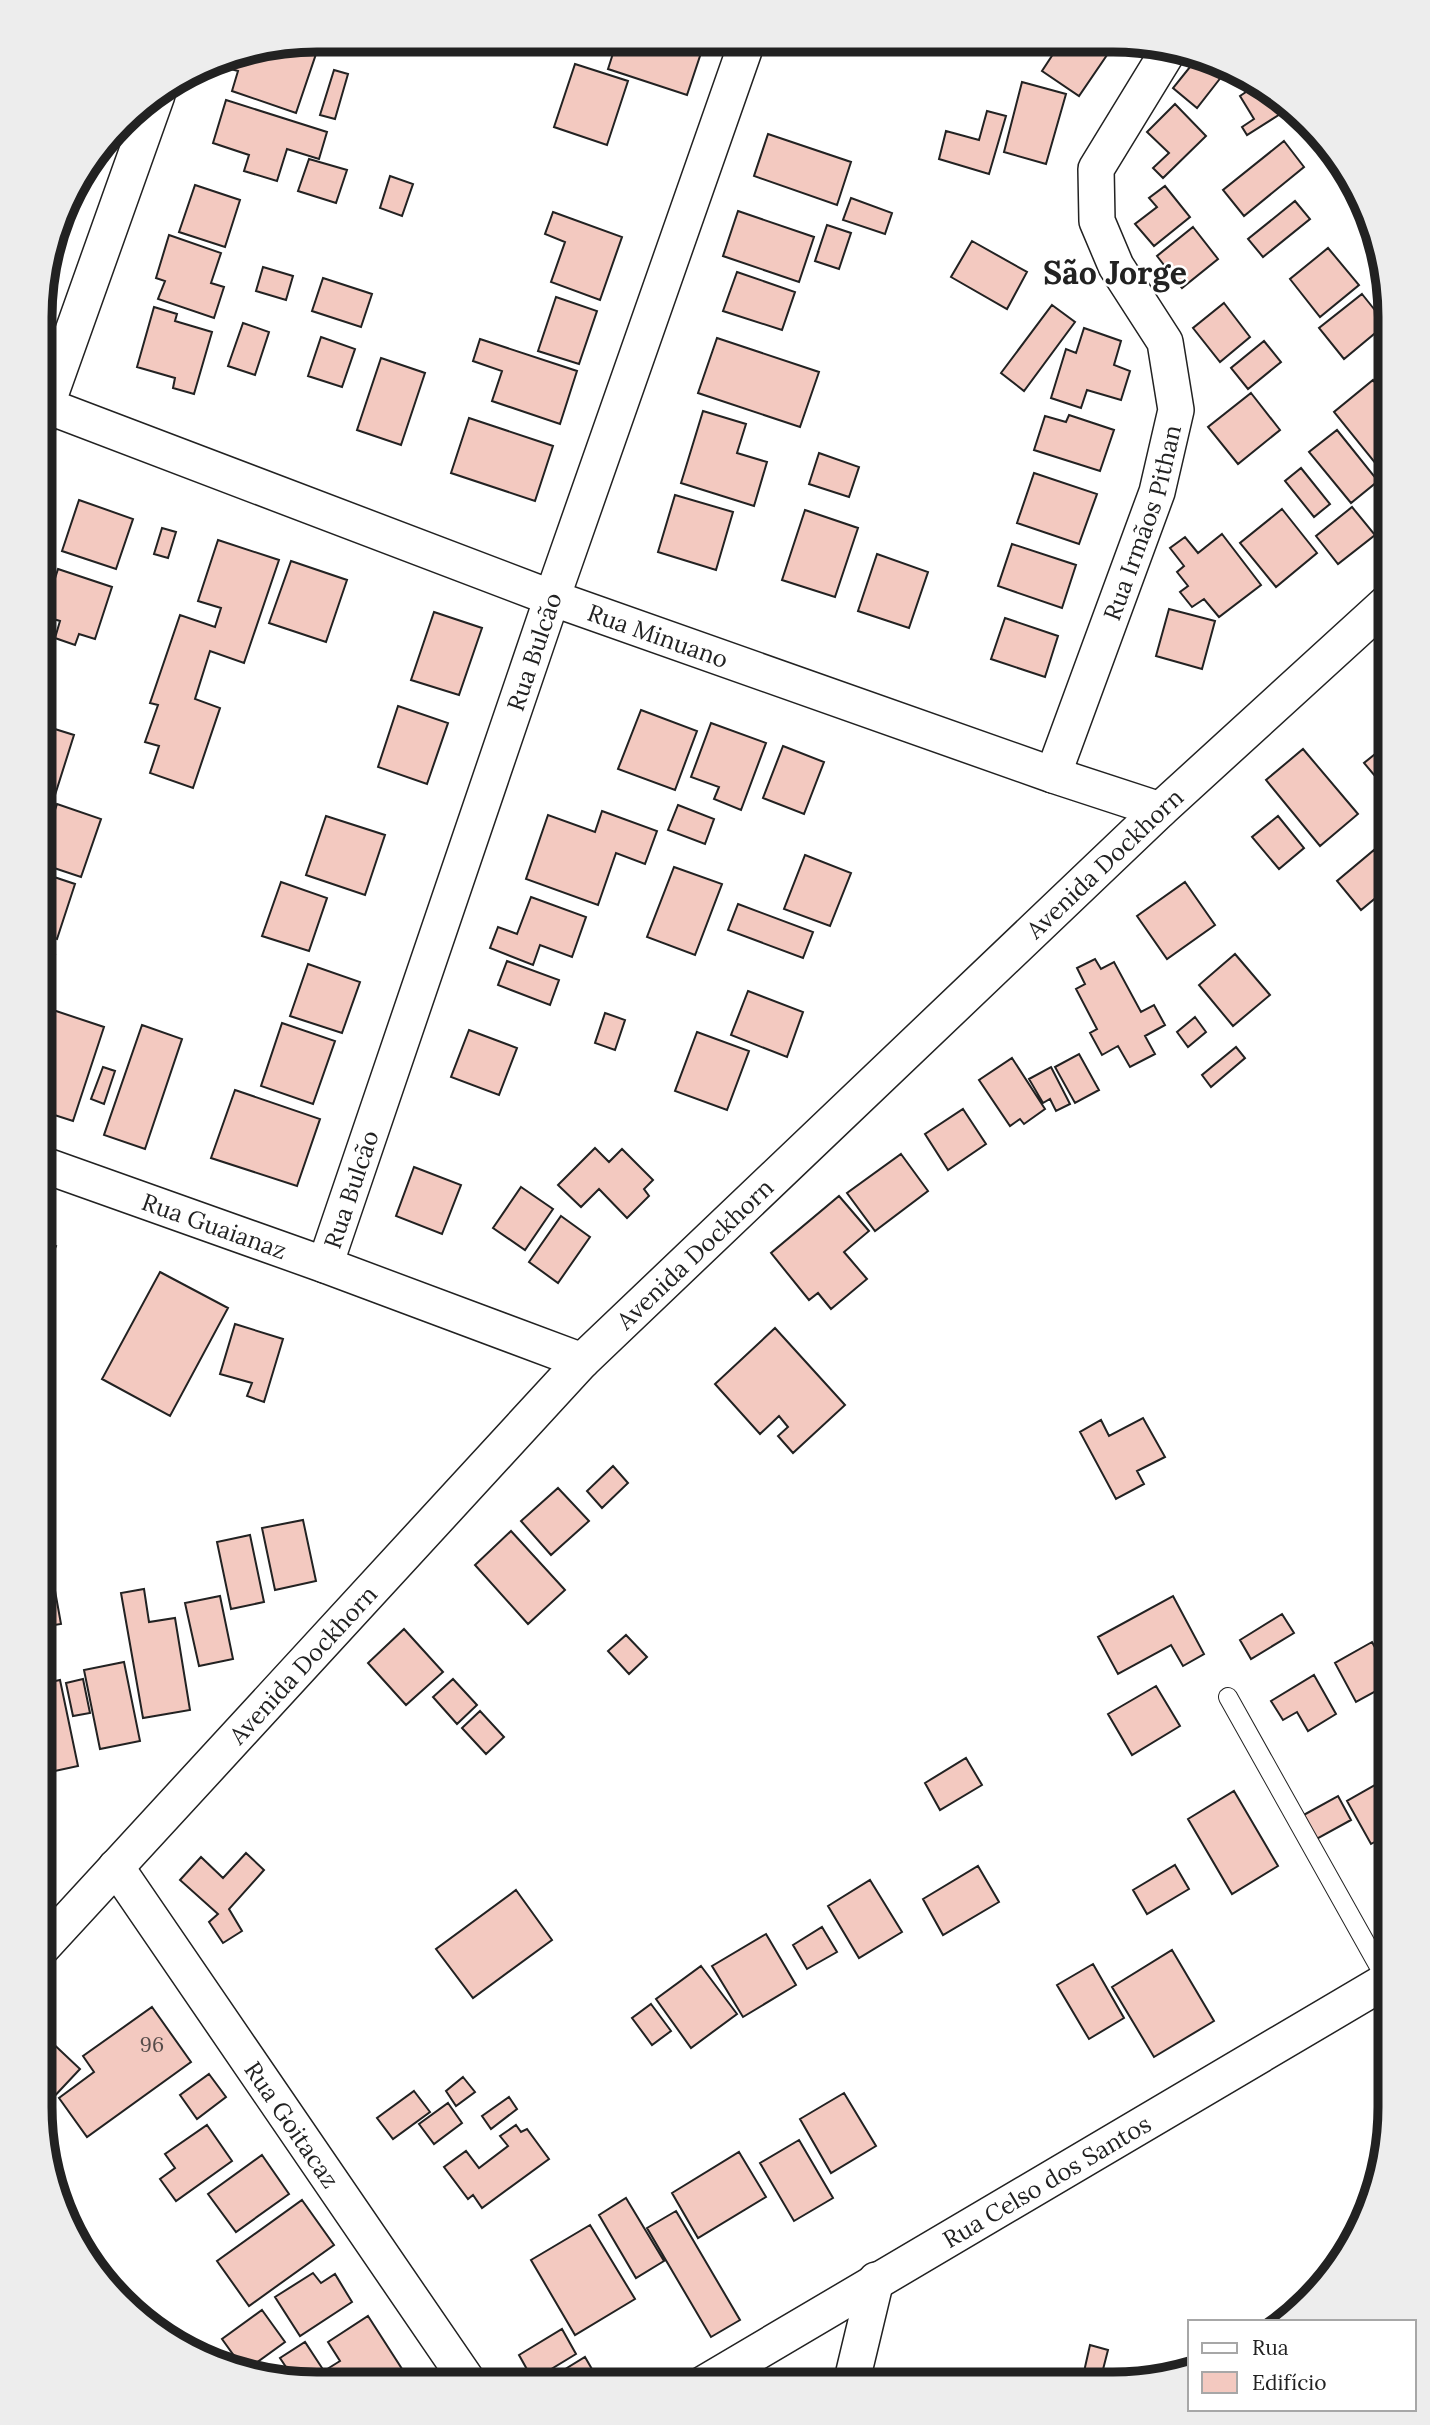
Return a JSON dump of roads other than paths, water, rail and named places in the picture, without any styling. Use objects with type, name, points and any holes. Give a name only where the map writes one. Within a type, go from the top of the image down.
[{"type":"street","name":"Rua Bulcão","points":[[325,1265],[552,598],[743,52]]},
{"type":"street","name":"Rua Irmãos Pithan","points":[[1053,775],[1157,492],[1176,410],[1165,342],[1116,266],[1097,221],[1096,169],[1164,58]]},
{"type":"street","points":[[52,387],[151,111]]},
{"type":"street","name":"Rua Minuano","points":[[52,412],[552,598],[1053,775],[1160,810]]},
{"type":"street","name":"Avenida Dockhorn","points":[[52,1937],[582,1361],[1160,810],[1378,611]]},
{"type":"street","name":"Rua Guaianaz","points":[[52,1168],[325,1265],[582,1361]]},
{"type":"street","name":"Rua Goitacaz","points":[[116,1867],[461,2372]]},
{"type":"street","name":"Rua Celso dos Santos","points":[[723,2372],[1378,1986]]},
{"type":"street","points":[[854,2372],[876,2280]]},
{"type":"lane","points":[[1228,1697],[1378,1962]]},
{"type":"district","name":"São Jorge","points":[[1115,272]]}]
